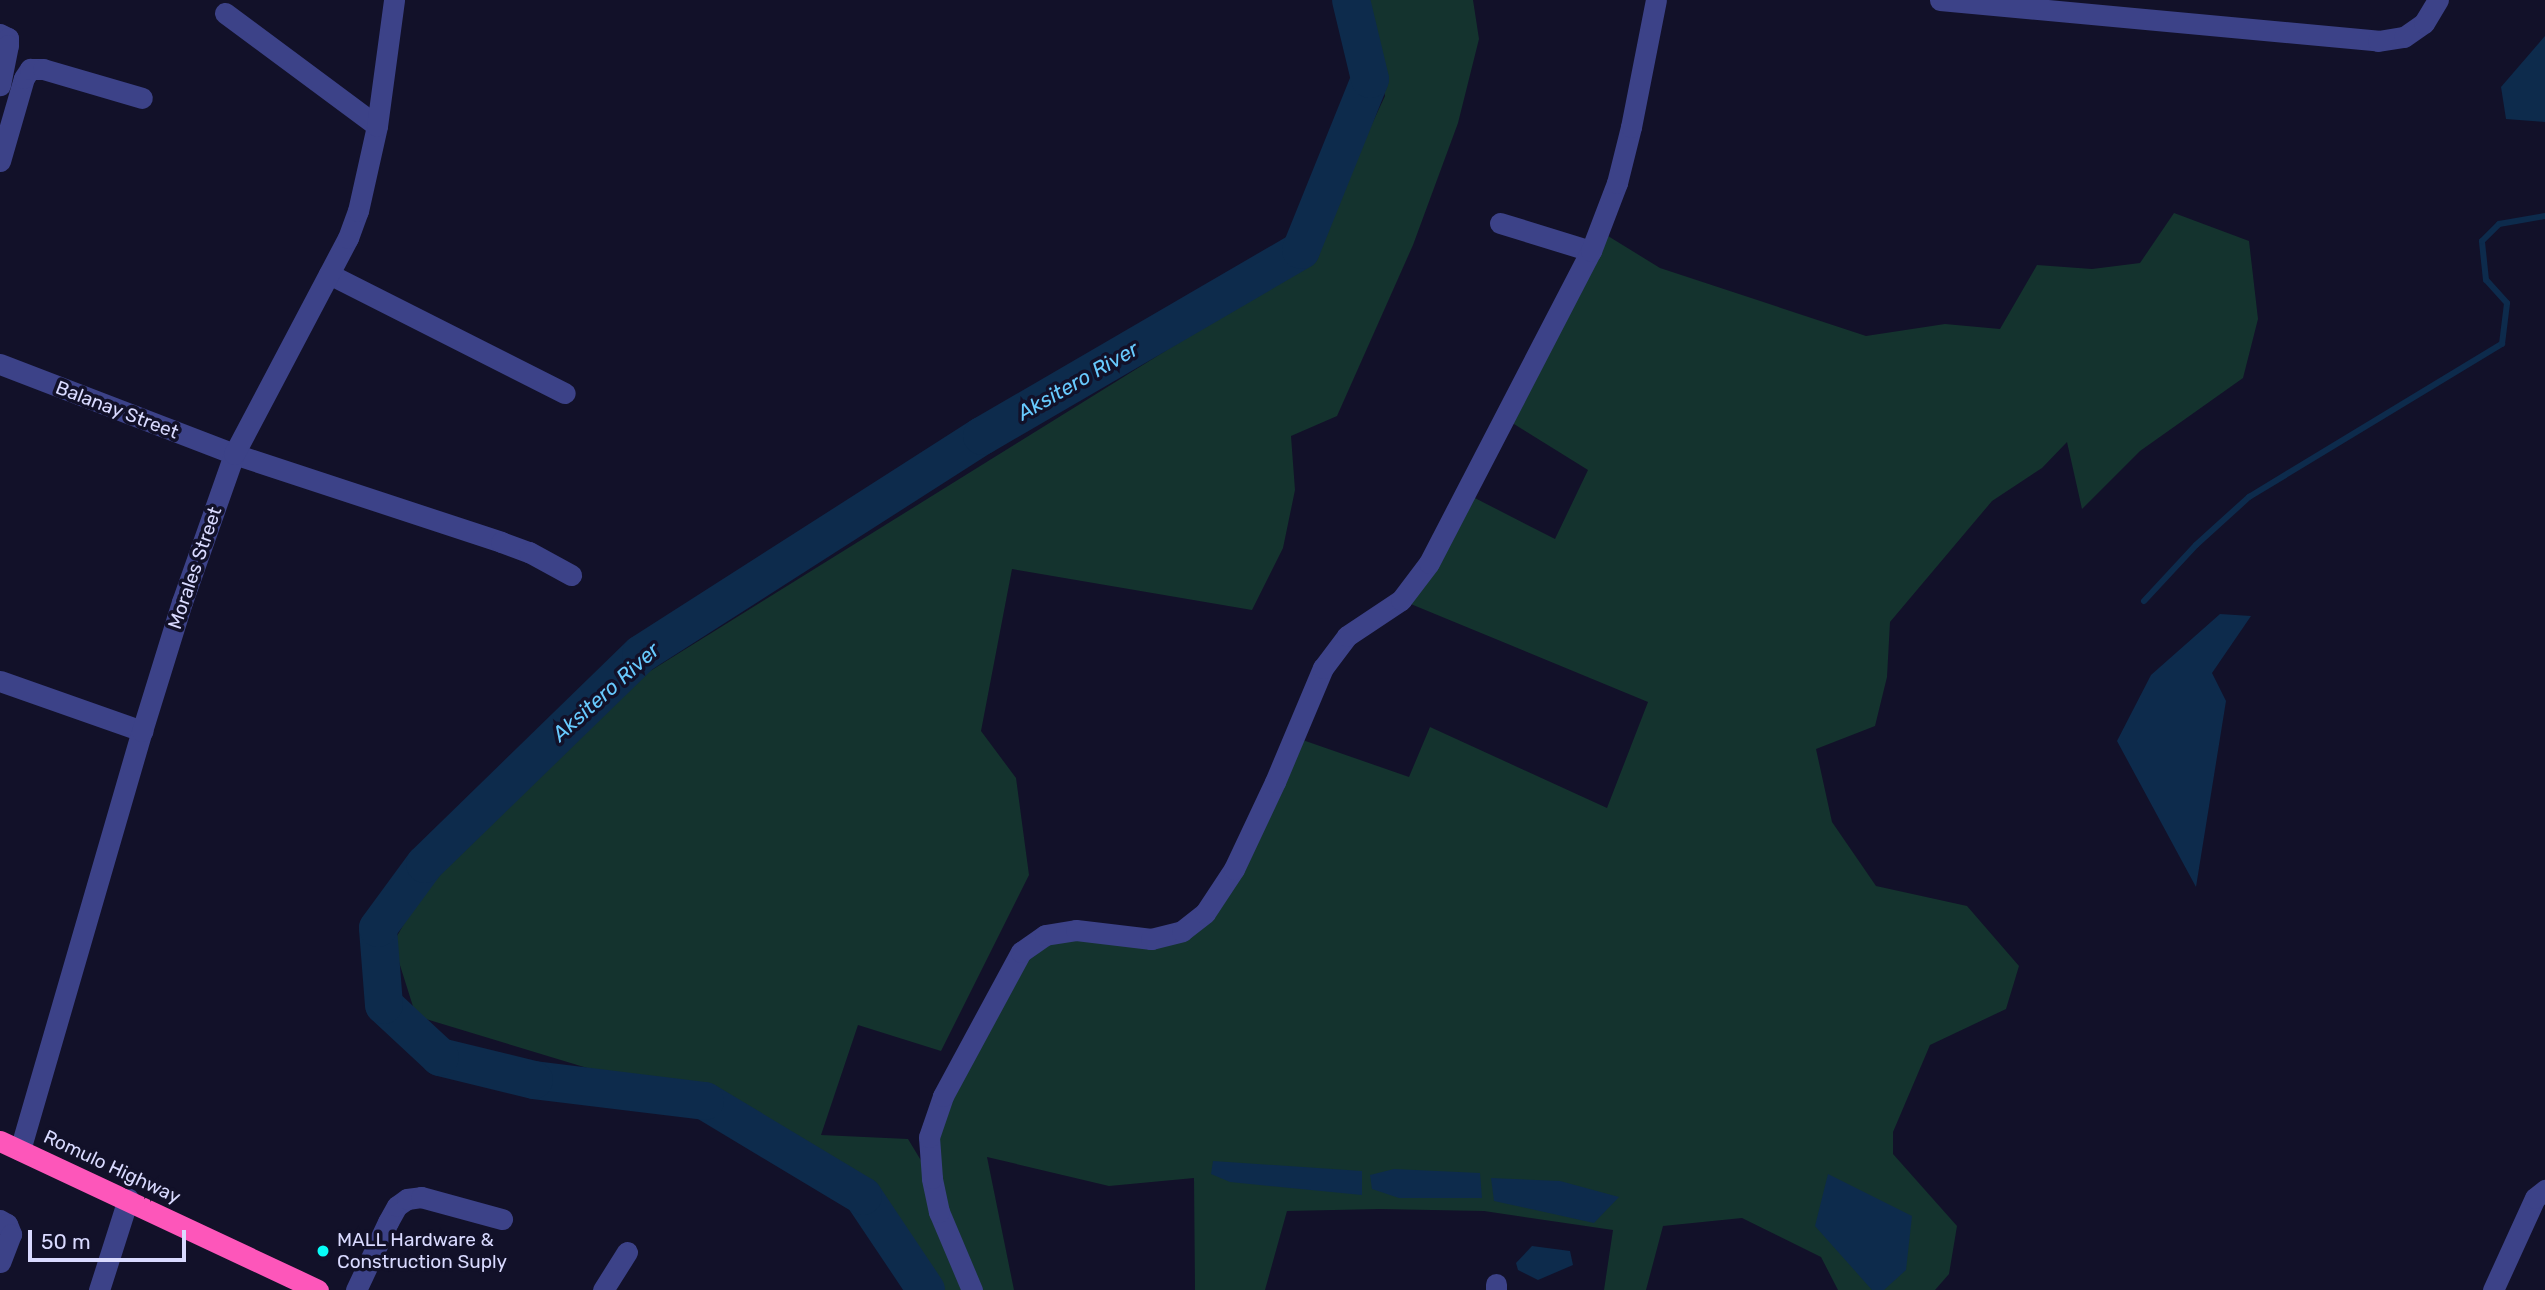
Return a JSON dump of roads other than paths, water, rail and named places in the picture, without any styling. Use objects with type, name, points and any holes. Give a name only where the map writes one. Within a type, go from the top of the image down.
[{"type":"highway","name":"Romulo Highway","points":[[0,1141],[318,1290]]},
{"type":"street","name":"Morales Street","points":[[20,1150],[142,731],[182,602],[234,454],[329,274],[358,211],[377,126],[394,0]]},
{"type":"street","points":[[972,1290],[939,1212],[932,1178],[929,1137],[943,1096],[1021,952],[1045,935],[1076,930],[1151,939],[1182,931],[1205,913],[1234,869],[1275,782],[1322,668],[1347,636],[1401,600],[1429,563],[1591,251],[1617,183],[1656,0]]},
{"type":"street","points":[[1940,0],[2378,41],[2404,37],[2424,23],[2438,0]]},
{"type":"street","points":[[225,13],[377,126]]},
{"type":"street","points":[[0,34],[8,38],[8,45],[0,85]]},
{"type":"street","points":[[0,161],[7,106],[30,69],[43,69],[142,98]]},
{"type":"street","points":[[1500,223],[1591,251]]},
{"type":"street","points":[[329,274],[565,393]]},
{"type":"street","name":"Balanay Street","points":[[0,364],[234,454],[529,552],[570,576]]},
{"type":"street","points":[[0,681],[142,731]]},
{"type":"street","points":[[2493,1290],[2535,1198],[2545,1190]]},
{"type":"street","points":[[356,1290],[388,1222],[397,1206],[407,1199],[421,1197],[502,1219]]},
{"type":"street","points":[[99,1290],[128,1199]]},
{"type":"street","points":[[0,1220],[7,1224],[11,1234],[0,1262]]},
{"type":"street","points":[[603,1290],[627,1252]]},
{"type":"water","points":[[2545,36],[2545,122],[2506,119],[2501,87]]},
{"type":"water","points":[[2220,614],[2251,616],[2212,673],[2226,701],[2196,887],[2117,741],[2151,675]]},
{"type":"water","points":[[1213,1161],[1362,1171],[1362,1195],[1230,1182],[1211,1174]]},
{"type":"water","points":[[1394,1169],[1480,1173],[1482,1198],[1399,1198],[1372,1189],[1370,1175]]},
{"type":"water","points":[[1828,1174],[1912,1216],[1906,1270],[1884,1290],[1872,1290],[1815,1226]]},
{"type":"water","points":[[1491,1178],[1560,1181],[1619,1197],[1594,1223],[1494,1201]]},
{"type":"water","points":[[1532,1246],[1570,1251],[1573,1265],[1538,1280],[1518,1270],[1516,1263]]},
{"type":"waterway","name":"Aksitero River","points":[[926,1290],[863,1196],[705,1101],[534,1080],[440,1057],[384,1005],[378,928],[425,864],[641,654],[982,436],[1301,250],[1370,79],[1351,0]]},
{"type":"waterway","points":[[2144,601],[2196,545],[2249,497],[2502,344],[2507,303],[2486,280],[2482,241],[2499,224],[2545,216]]},
{"type":"place","name":"MALL Hardware & Construction Suply","points":[[323,1251]]}]
